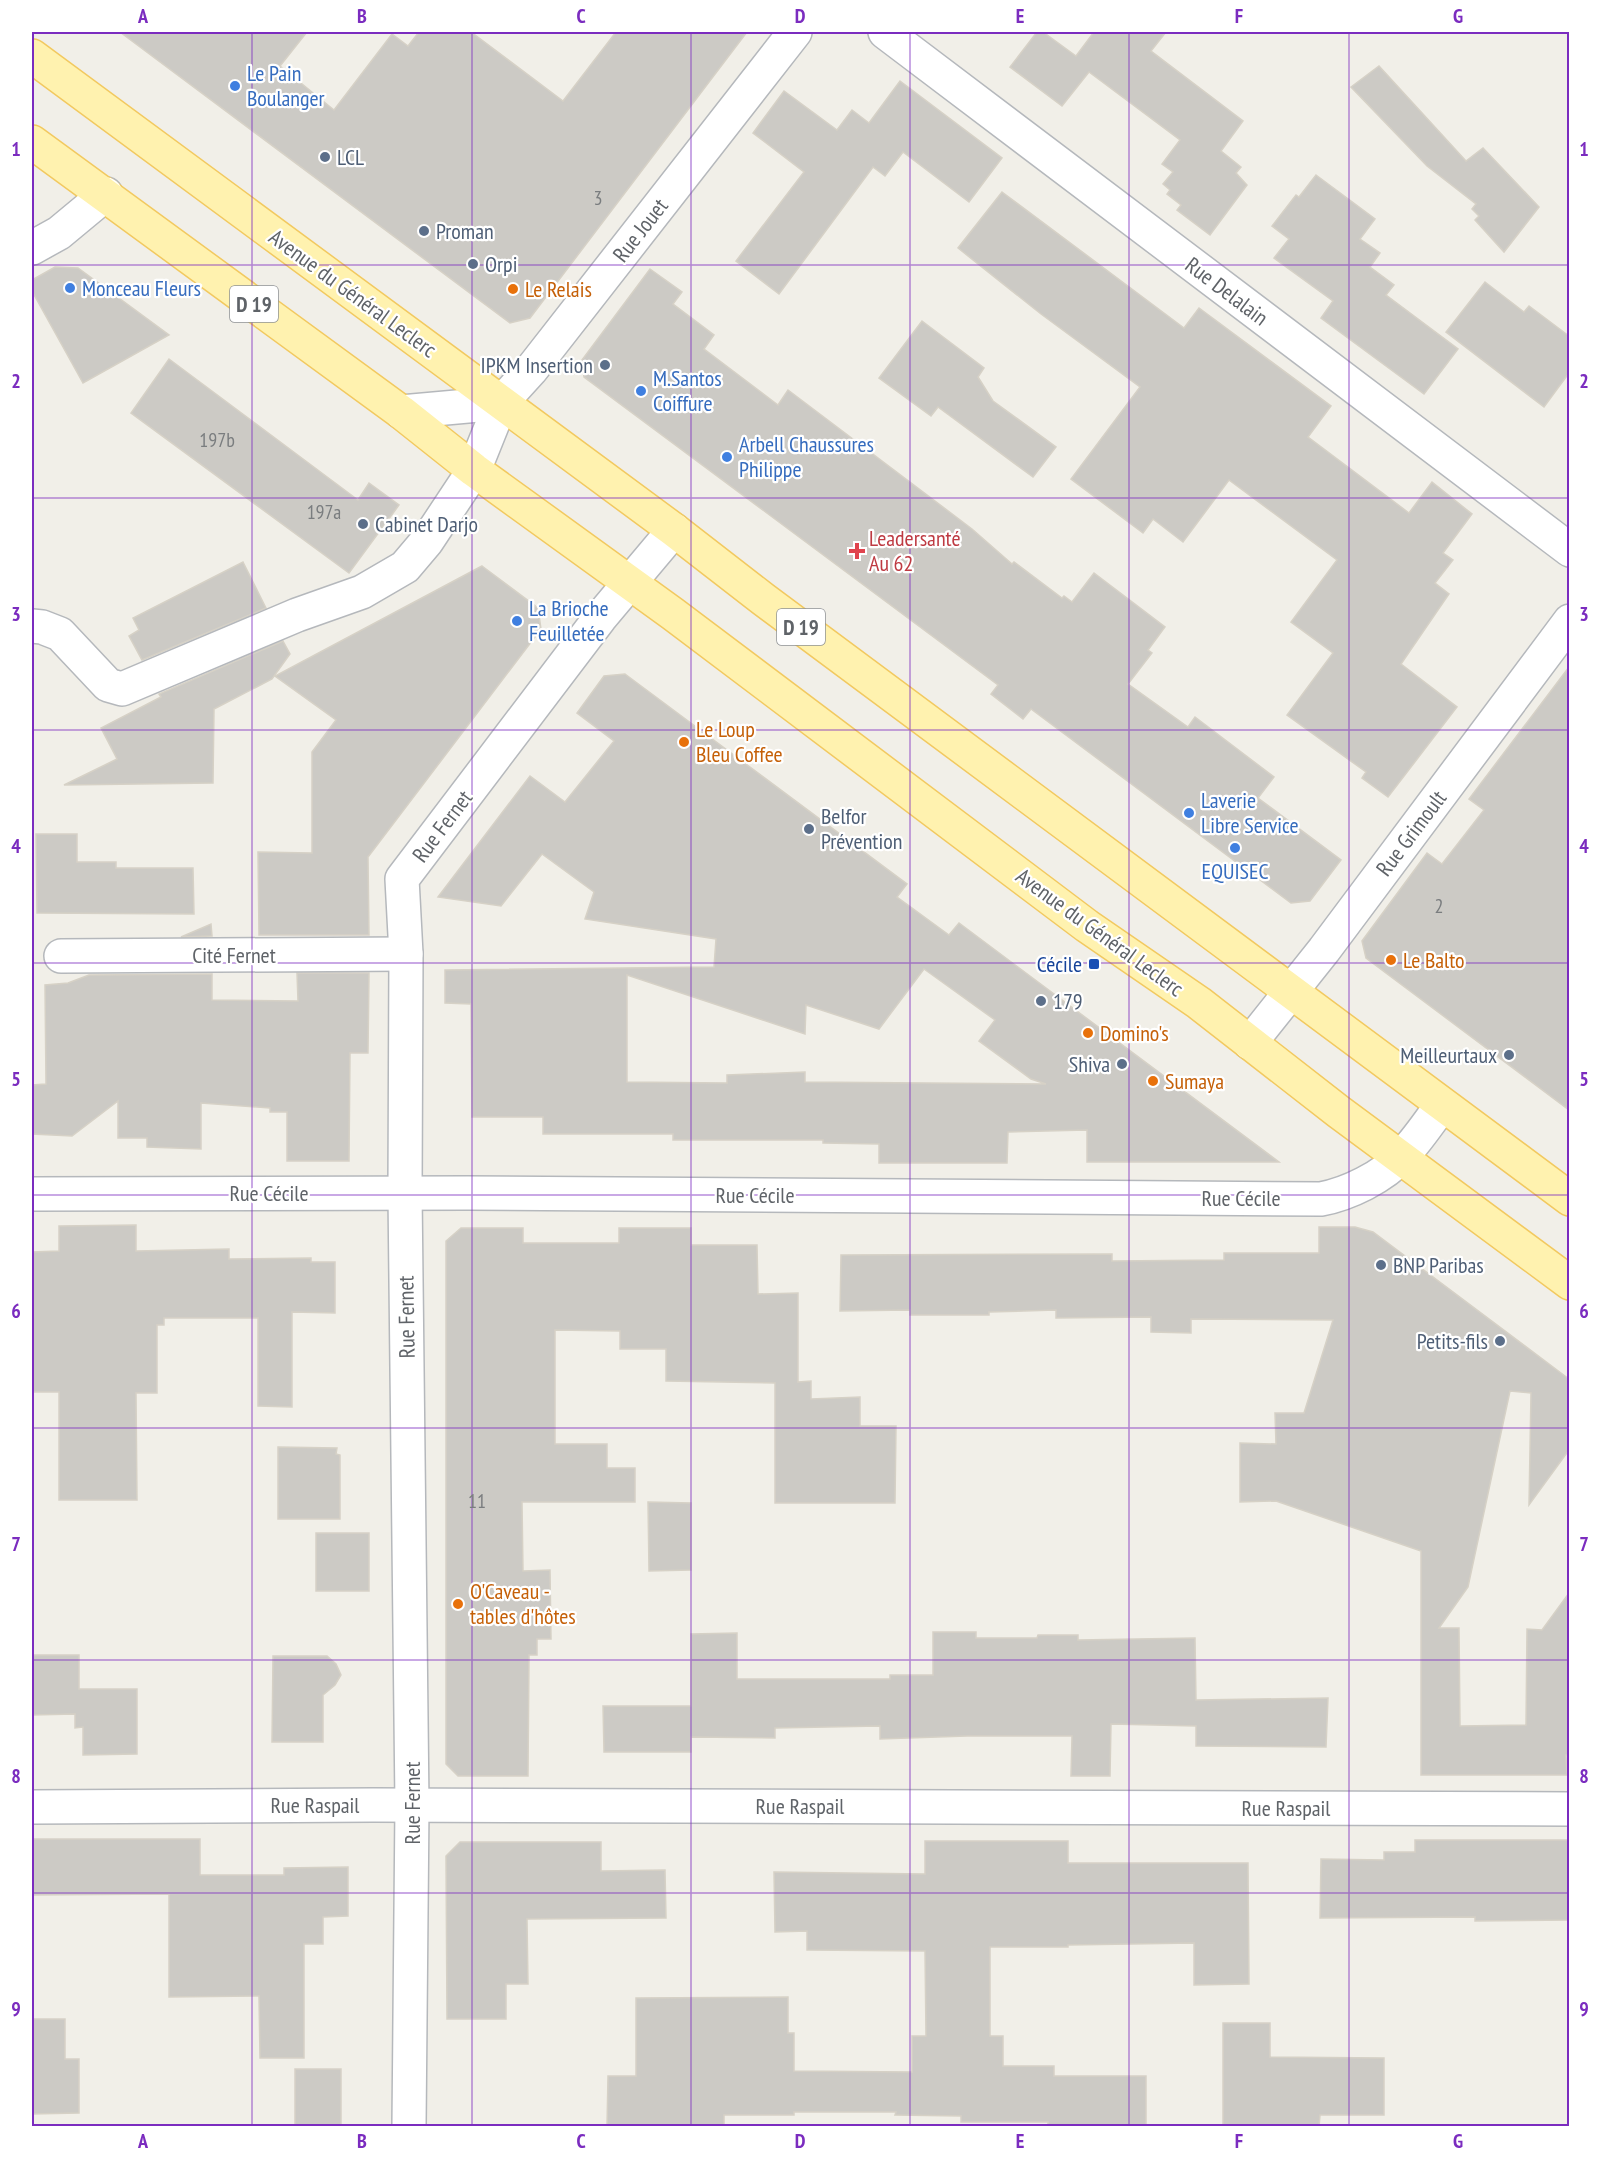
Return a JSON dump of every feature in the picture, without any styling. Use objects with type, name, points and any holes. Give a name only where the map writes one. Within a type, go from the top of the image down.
[{"type":"main road","name":"Avenue du Général Leclerc","points":[[32,56],[674,530],[763,599],[1569,1199]]},
{"type":"main road","name":"Avenue du Général Leclerc","points":[[32,142],[401,412],[474,470],[673,614],[1077,918],[1199,1003],[1569,1283]]},
{"type":"street","name":"Rue Jouet","points":[[501,403],[531,370],[795,32]]},
{"type":"street","name":"Rue Delalain","points":[[885,32],[1569,550]]},
{"type":"street","points":[[32,248],[59,233],[106,194]]},
{"type":"street","points":[[32,626],[60,634],[108,685],[122,689],[297,615],[362,592],[405,567],[426,541],[474,470],[501,403],[401,412]]},
{"type":"street","points":[[629,584],[674,530]]},
{"type":"street","name":"Rue Fernet","points":[[409,2127],[412,1805],[405,1193],[406,954],[402,879],[600,618],[629,584]]},
{"type":"street","name":"Rue Grimoult","points":[[1250,1043],[1331,941],[1569,621]]},
{"type":"street","name":"Cité Fernet","points":[[61,956],[406,954]]},
{"type":"street","name":"Rue Cécile","points":[[32,1194],[405,1193],[1321,1199],[1362,1186],[1401,1158],[1442,1105]]},
{"type":"street","name":"Rue Raspail","points":[[32,1807],[412,1805],[1569,1809]]},
{"type":"building","points":[[120,32],[307,32],[280,66],[334,110],[392,34],[408,46],[419,32],[471,32],[563,101],[616,32],[747,32],[530,318],[510,323]]},
{"type":"building","points":[[1037,32],[1043,32],[1076,56],[1094,32],[1166,32],[1151,51],[1243,121],[1221,151],[1241,167],[1236,173],[1247,185],[1210,235],[1177,210],[1181,205],[1167,194],[1170,190],[1163,184],[1173,172],[1162,164],[1180,140],[1089,72],[1062,106],[1010,67]]},
{"type":"building","points":[[1379,66],[1466,161],[1483,148],[1539,207],[1504,252],[1475,220],[1479,216],[1472,209],[1476,204],[1427,166],[1351,87]]},
{"type":"building","points":[[900,81],[1002,158],[969,202],[903,152],[885,176],[873,167],[779,294],[736,261],[804,172],[753,133],[784,91],[837,130],[852,110],[869,123]]},
{"type":"building","points":[[1316,175],[1375,219],[1360,239],[1380,253],[1370,267],[1394,285],[1386,295],[1458,349],[1424,394],[1321,318],[1333,301],[1274,258],[1289,239],[1272,226],[1296,195],[1299,197]]},
{"type":"building","points":[[1002,192],[1184,328],[1199,308],[1331,406],[1308,437],[1409,513],[1432,482],[1472,514],[1443,553],[1453,560],[1435,583],[1449,594],[1401,664],[1457,707],[1388,797],[1362,778],[1366,772],[1287,715],[1333,653],[1291,622],[1337,560],[1229,480],[1183,542],[1153,519],[1143,533],[1071,479],[1140,387],[1041,314],[958,248]]},
{"type":"building","points":[[55,267],[78,268],[169,335],[83,383],[32,291],[32,280]]},
{"type":"building","points":[[650,269],[682,292],[673,304],[714,335],[704,349],[778,405],[788,390],[972,529],[1012,564],[1014,562],[1062,598],[1064,596],[1072,602],[1094,573],[1165,627],[1148,650],[1152,653],[1128,684],[1188,727],[1195,717],[1274,777],[1258,798],[1341,860],[1310,901],[1291,903],[1031,709],[1023,719],[991,694],[998,685],[584,377],[582,360]]},
{"type":"building","points":[[1485,282],[1524,312],[1529,306],[1569,336],[1569,373],[1544,407],[1446,332]]},
{"type":"building","points":[[922,321],[984,368],[978,377],[993,401],[1056,447],[1033,477],[938,407],[931,416],[879,378]]},
{"type":"building","points":[[169,359],[358,500],[369,483],[399,505],[349,573],[131,413]]},
{"type":"building","points":[[243,562],[266,608],[142,660],[129,636],[139,630],[133,618]]},
{"type":"building","points":[[482,566],[538,608],[541,629],[368,857],[369,935],[259,935],[258,852],[312,853],[312,752],[336,720],[275,676]]},
{"type":"building","points":[[283,641],[290,654],[272,679],[214,709],[213,783],[64,785],[117,759],[101,728],[161,697],[159,694]]},
{"type":"building","points":[[1569,667],[1569,1110],[1366,958],[1362,941],[1427,853],[1442,864],[1484,810],[1469,799]]},
{"type":"building","points":[[625,674],[907,884],[897,897],[949,935],[959,923],[1279,1162],[1087,1162],[1087,1130],[1008,1132],[1007,1163],[879,1163],[879,1144],[823,1143],[823,1140],[673,1140],[673,1134],[543,1134],[543,1117],[472,1117],[471,1004],[445,1003],[445,970],[714,967],[716,939],[585,919],[594,892],[542,854],[501,906],[438,897],[530,776],[565,802],[614,741],[577,713],[604,676]],"holes":[[[924,969],[995,1020],[979,1041],[1031,1079],[1046,1084],[805,1082],[805,1072],[727,1075],[727,1083],[627,1082],[627,975],[805,1034],[806,1005],[879,1029]]]},
{"type":"building","points":[[36,834],[77,834],[77,862],[116,862],[116,868],[193,868],[194,914],[37,913]]},
{"type":"building","points":[[211,924],[212,936],[181,937]]},
{"type":"building","points":[[297,973],[369,973],[368,1053],[350,1053],[349,1161],[287,1161],[287,1112],[270,1112],[270,1108],[201,1103],[201,1149],[147,1147],[147,1138],[118,1138],[118,1101],[72,1136],[32,1134],[32,1085],[46,1084],[45,985],[68,983],[89,975],[212,974],[212,1000],[298,1001]]},
{"type":"building","points":[[136,1225],[136,1251],[229,1249],[229,1259],[311,1258],[311,1262],[335,1262],[335,1313],[292,1312],[292,1407],[258,1406],[258,1318],[164,1318],[164,1325],[157,1325],[157,1393],[136,1393],[137,1500],[59,1500],[59,1392],[32,1392],[32,1252],[59,1251],[59,1226]]},
{"type":"building","points":[[1319,1227],[1355,1227],[1373,1232],[1569,1379],[1569,1450],[1529,1505],[1531,1393],[1510,1391],[1468,1587],[1439,1628],[1459,1628],[1460,1726],[1526,1725],[1527,1629],[1542,1630],[1569,1593],[1567,1775],[1421,1775],[1421,1551],[1276,1501],[1240,1502],[1240,1443],[1276,1444],[1275,1413],[1304,1413],[1333,1320],[1191,1319],[1191,1333],[1151,1332],[1151,1317],[1056,1318],[1056,1310],[989,1312],[989,1315],[910,1315],[910,1310],[840,1311],[841,1255],[1112,1254],[1112,1261],[1224,1260],[1224,1253],[1319,1253]]},
{"type":"building","points":[[461,1228],[523,1228],[523,1243],[619,1243],[619,1228],[691,1228],[691,1245],[757,1245],[758,1294],[798,1293],[798,1382],[811,1381],[811,1399],[860,1397],[860,1426],[896,1426],[895,1503],[775,1503],[775,1383],[666,1381],[666,1349],[620,1349],[620,1331],[555,1330],[555,1444],[607,1444],[607,1468],[635,1468],[635,1502],[522,1502],[523,1571],[550,1570],[551,1639],[537,1639],[537,1655],[529,1655],[528,1776],[458,1776],[446,1764],[446,1241]]},
{"type":"building","points":[[278,1447],[337,1448],[336,1454],[340,1455],[340,1519],[278,1519]]},
{"type":"building","points":[[648,1502],[691,1503],[691,1570],[649,1571]]},
{"type":"building","points":[[316,1533],[369,1533],[369,1591],[316,1591]]},
{"type":"building","points":[[933,1632],[976,1632],[976,1638],[1078,1635],[1078,1640],[1195,1638],[1196,1700],[1328,1698],[1326,1747],[1196,1746],[1196,1726],[1111,1724],[1110,1776],[1071,1776],[1072,1736],[880,1739],[880,1726],[775,1728],[775,1738],[691,1737],[691,1752],[604,1752],[603,1706],[691,1706],[691,1634],[737,1633],[737,1679],[890,1679],[890,1675],[933,1675]]},
{"type":"building","points":[[32,1655],[79,1655],[79,1689],[137,1689],[137,1754],[83,1755],[83,1727],[75,1728],[75,1714],[32,1715]]},
{"type":"building","points":[[273,1656],[327,1656],[336,1664],[341,1675],[335,1685],[323,1695],[323,1742],[272,1742]]},
{"type":"building","points":[[32,1839],[200,1839],[200,1875],[284,1875],[284,1868],[348,1867],[348,1916],[323,1917],[323,1944],[304,1944],[304,2058],[260,2058],[259,1996],[169,1997],[169,1894],[32,1895]]},
{"type":"building","points":[[1415,1840],[1569,1840],[1569,1920],[1475,1921],[1475,1917],[1320,1918],[1321,1859],[1384,1860],[1384,1852],[1415,1852]]},
{"type":"building","points":[[925,1841],[1068,1841],[1068,1863],[1248,1863],[1249,1984],[1194,1985],[1194,1943],[990,1947],[990,2036],[1003,2036],[1003,2066],[1054,2066],[1054,2076],[1146,2076],[1146,2127],[1048,2127],[1048,2122],[961,2122],[961,2116],[895,2115],[896,2112],[794,2112],[794,2115],[724,2115],[724,2127],[607,2127],[608,2076],[636,2076],[636,1998],[788,1997],[788,2033],[794,2033],[794,2071],[912,2072],[912,2036],[926,2036],[925,1951],[807,1950],[807,1931],[775,1932],[774,1872],[925,1874]]},
{"type":"building","points":[[460,1842],[601,1842],[601,1871],[665,1870],[666,1918],[527,1919],[528,1984],[506,1984],[506,2019],[447,2019],[446,1856]]},
{"type":"building","points":[[32,2019],[65,2019],[65,2059],[79,2059],[79,2113],[32,2114]]},
{"type":"building","points":[[1223,2023],[1270,2023],[1270,2057],[1384,2058],[1384,2115],[1320,2115],[1319,2127],[1223,2127]]},
{"type":"building","points":[[295,2069],[341,2069],[341,2127],[295,2127]]},
{"type":"place","name":"Le Pain Boulanger","points":[[235,86]]},
{"type":"place","name":"LCL","points":[[325,157]]},
{"type":"place","name":"Proman","points":[[424,231]]},
{"type":"place","name":"Orpi","points":[[473,264]]},
{"type":"place","name":"Monceau Fleurs","points":[[70,288]]},
{"type":"place","name":"Le Relais","points":[[513,289]]},
{"type":"place","name":"IPKM Insertion","points":[[605,365]]},
{"type":"place","name":"M.Santos Coiffure","points":[[641,391]]},
{"type":"place","name":"Arbell Chaussures Philippe","points":[[727,457]]},
{"type":"place","name":"Cabinet Darjo","points":[[363,524]]},
{"type":"place","name":"Leadersanté Au 62","points":[[857,551]]},
{"type":"place","name":"La Brioche Feuilletée","points":[[517,621]]},
{"type":"place","name":"Le Loup Bleu Coffee","points":[[684,742]]},
{"type":"place","name":"Laverie Libre Service","points":[[1189,813]]},
{"type":"place","name":"Belfor Prévention","points":[[809,829]]},
{"type":"place","name":"EQUISEC","points":[[1235,848]]},
{"type":"place","name":"Le Balto","points":[[1391,960]]},
{"type":"place","name":"Cécile","points":[[1094,964]]},
{"type":"place","name":"179","points":[[1041,1001]]},
{"type":"place","name":"Domino's","points":[[1088,1033]]},
{"type":"place","name":"Meilleurtaux","points":[[1509,1055]]},
{"type":"place","name":"Shiva","points":[[1122,1064]]},
{"type":"place","name":"Sumaya","points":[[1153,1081]]},
{"type":"place","name":"BNP Paribas","points":[[1381,1265]]},
{"type":"place","name":"Petits-fils","points":[[1500,1341]]},
{"type":"place","name":"O'Caveau - tables d'hôtes","points":[[458,1604]]}]
